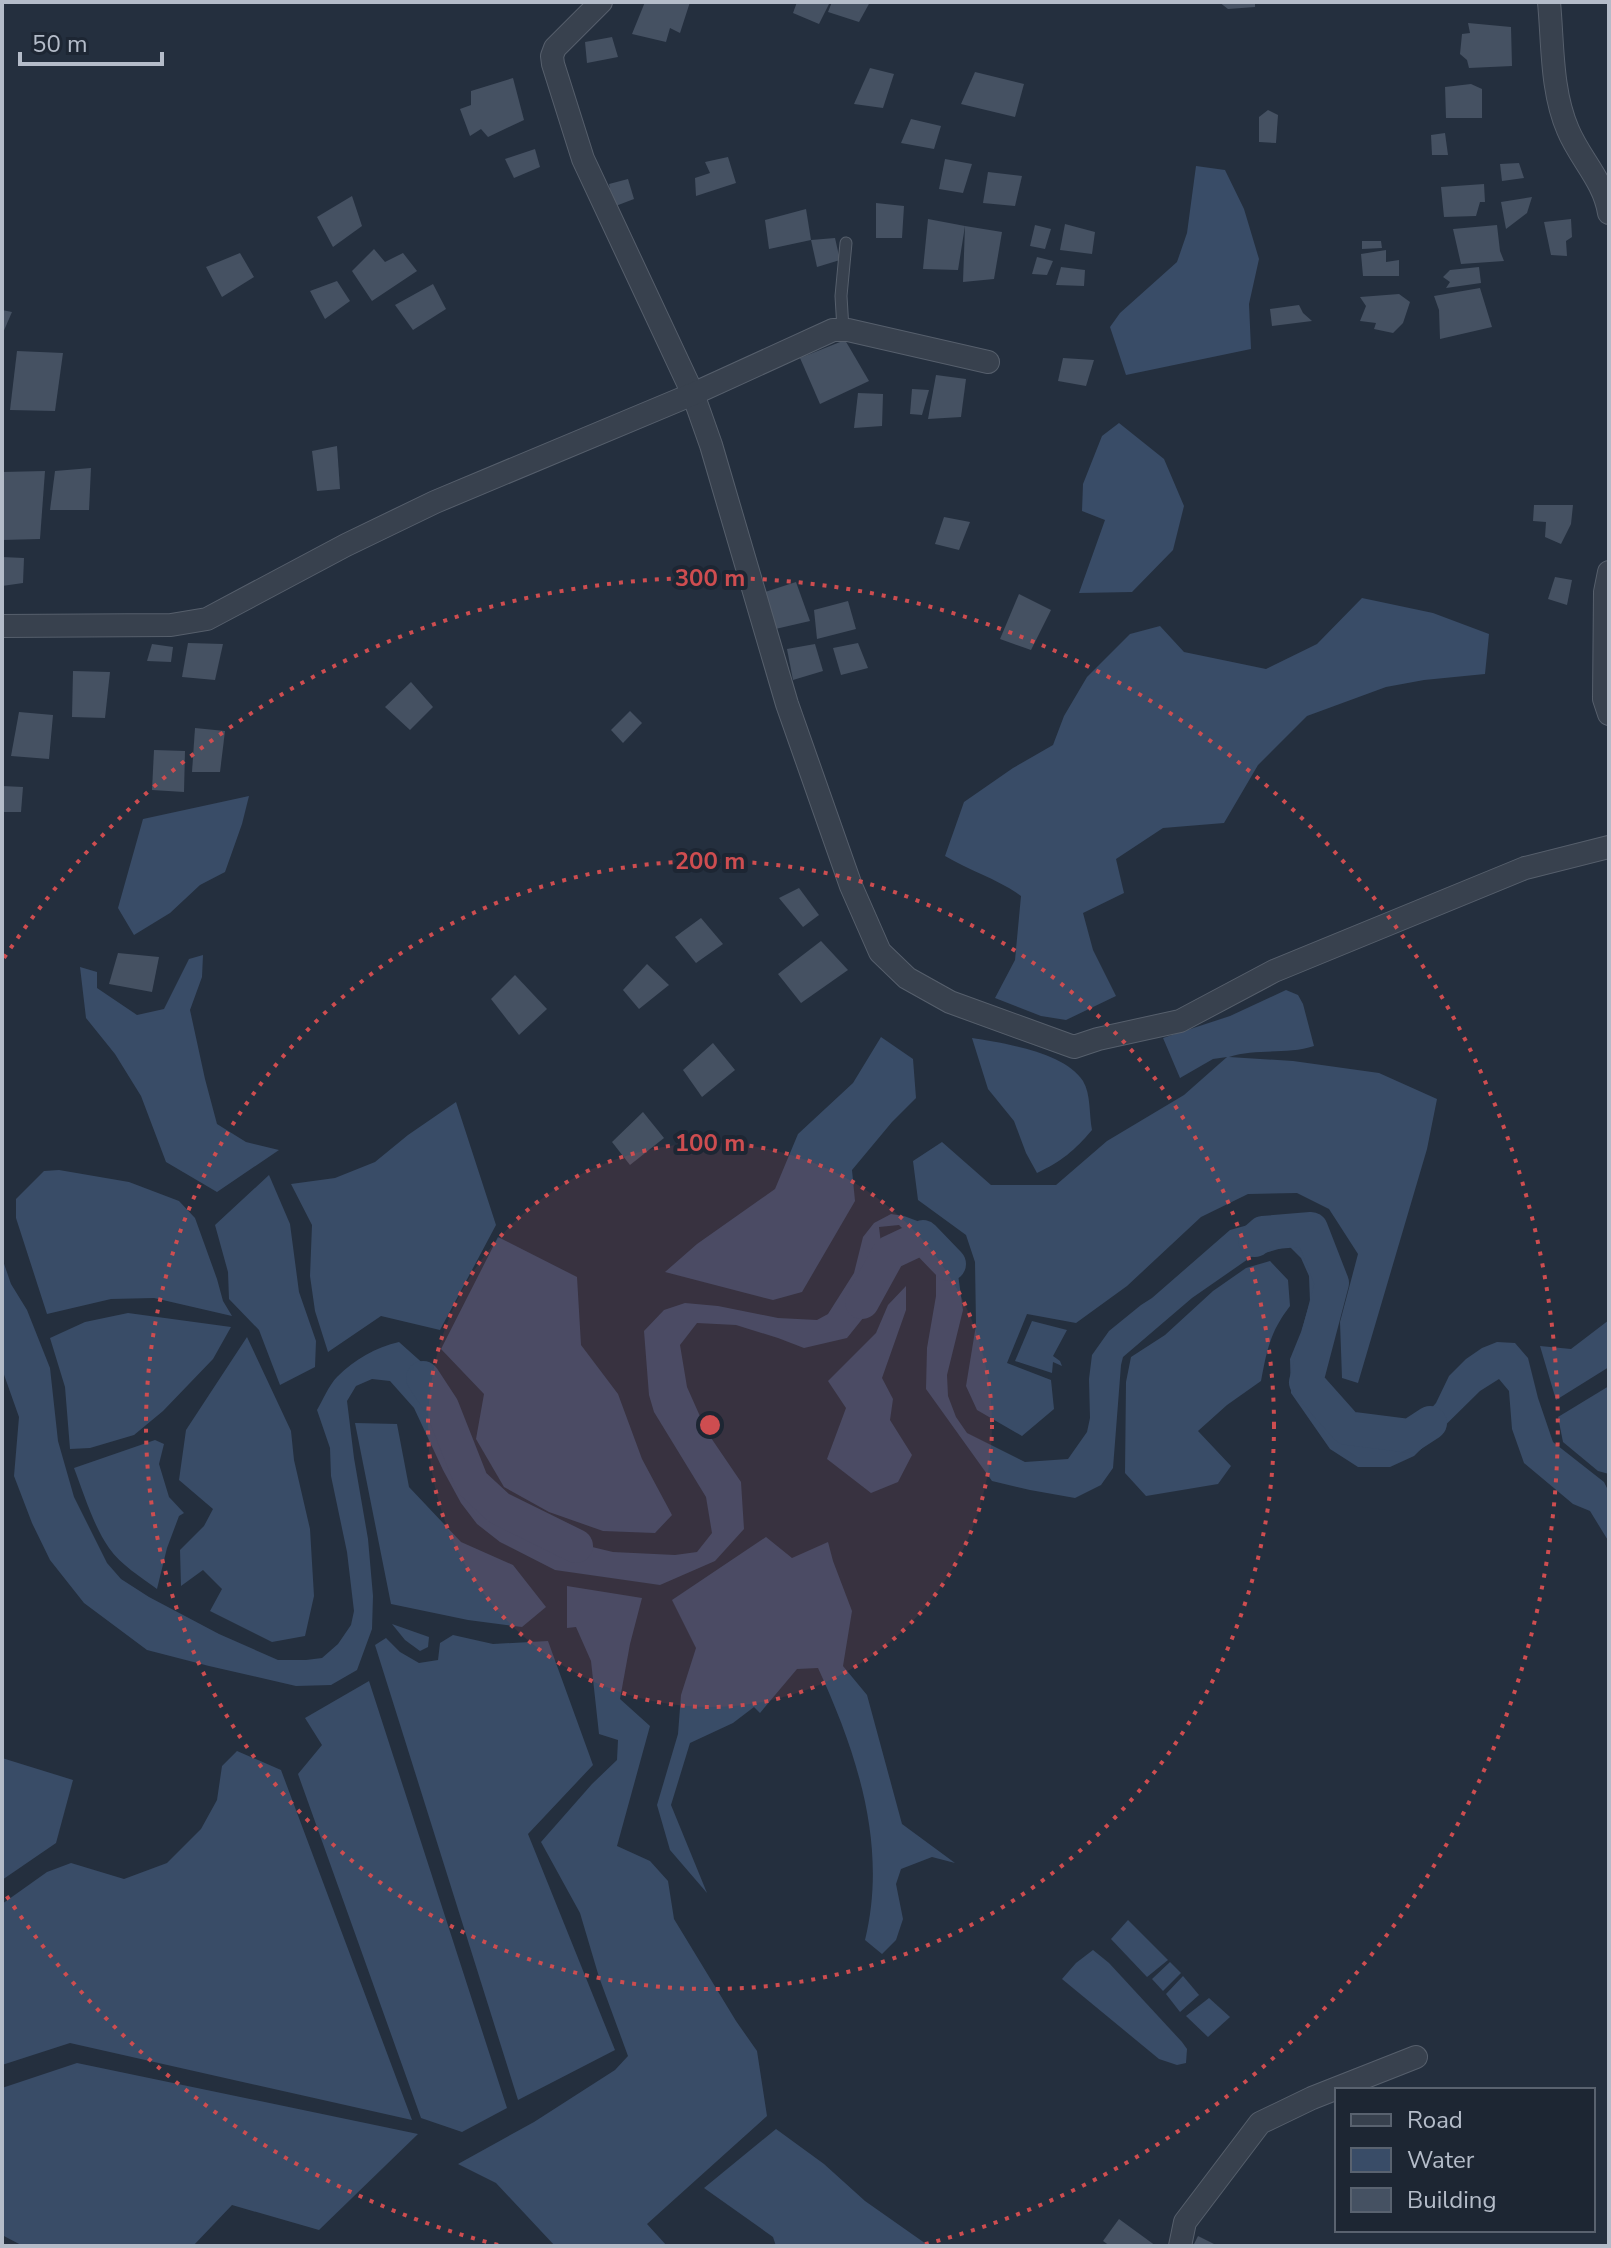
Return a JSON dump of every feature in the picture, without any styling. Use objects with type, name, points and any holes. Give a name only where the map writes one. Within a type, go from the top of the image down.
[{"type":"street","points":[[601,2],[555,48],[553,64],[583,159],[693,394],[711,445],[787,704],[851,886],[880,952],[907,978],[950,1002],[1074,1047],[1180,1021],[1274,971],[1510,874],[1609,847]]},
{"type":"street","points":[[1549,2],[1558,97],[1568,130],[1603,189],[1609,213]]},
{"type":"street","points":[[2,626],[171,625],[207,619],[435,502],[693,394],[833,330],[843,329],[988,362]]},
{"type":"street","points":[[1609,572],[1605,592],[1604,699],[1609,714]]},
{"type":"street","points":[[1337,2088],[1416,2057]]},
{"type":"street","points":[[1180,2246],[1185,2222],[1260,2123],[1335,2089]]},
{"type":"lane","points":[[843,329],[841,296],[846,243]]},
{"type":"water","points":[[1196,166],[1225,170],[1244,209],[1259,259],[1249,304],[1251,349],[1126,375],[1110,327],[1120,313],[1177,262],[1187,233]]},
{"type":"water","points":[[1119,423],[1164,459],[1184,506],[1173,550],[1132,592],[1079,593],[1105,520],[1082,511],[1083,484],[1102,436]]},
{"type":"water","points":[[1362,598],[1433,613],[1489,634],[1485,674],[1386,687],[1307,716],[1258,765],[1224,823],[1163,828],[1116,859],[1124,893],[1083,913],[1093,950],[1116,996],[1066,1020],[1041,1016],[995,998],[1015,960],[1021,896],[945,856],[964,802],[1053,745],[1064,716],[1087,677],[1130,634],[1160,626],[1184,652],[1266,669],[1317,644]]},
{"type":"water","points":[[249,796],[225,872],[200,885],[170,913],[134,935],[118,908],[143,819]]},
{"type":"water","points":[[203,955],[202,977],[190,1010],[217,1124],[246,1142],[279,1150],[217,1192],[166,1162],[141,1096],[115,1054],[86,1018],[80,967],[97,972],[97,988],[137,1015],[164,1009],[189,959]]},
{"type":"water","points":[[1286,990],[1298,995],[1303,1004],[1314,1046],[1229,1057],[1293,1061],[1379,1073],[1437,1099],[1427,1149],[1358,1383],[1342,1378],[1340,1322],[1358,1254],[1329,1209],[1297,1193],[1248,1194],[1201,1217],[1127,1286],[1076,1323],[1027,1314],[1007,1363],[1051,1380],[1054,1409],[1022,1436],[977,1410],[966,1386],[976,1325],[975,1262],[966,1235],[918,1200],[913,1161],[942,1142],[991,1185],[1056,1185],[1107,1141],[1184,1095],[1227,1057],[1213,1059],[1180,1078],[1163,1038],[1230,1016]]},
{"type":"water","points":[[881,1037],[913,1059],[916,1098],[852,1170],[855,1201],[802,1292],[773,1300],[665,1272],[697,1244],[775,1189],[798,1134],[853,1083]]},
{"type":"water","points":[[972,1038],[1032,1050],[1074,1071],[1087,1092],[1092,1130],[1067,1155],[1037,1173],[1014,1121],[988,1089]]},
{"type":"water","points":[[456,1102],[496,1225],[440,1330],[381,1316],[328,1352],[315,1311],[310,1276],[312,1225],[291,1184],[335,1178],[375,1162]]},
{"type":"water","points":[[59,1170],[129,1182],[179,1201],[195,1218],[223,1301],[232,1316],[154,1298],[111,1299],[47,1314],[16,1218],[16,1199],[44,1171]]},
{"type":"water","points":[[269,1175],[290,1224],[299,1292],[316,1341],[315,1367],[280,1385],[259,1330],[229,1299],[228,1272],[215,1225]]},
{"type":"water","points":[[891,1214],[928,1225],[955,1253],[963,1310],[947,1375],[948,1396],[956,1417],[967,1433],[1025,1462],[1068,1459],[1087,1432],[1092,1355],[1109,1331],[1230,1230],[1266,1220],[1291,1221],[1312,1252],[1324,1278],[1325,1294],[1306,1360],[1308,1389],[1322,1414],[1345,1434],[1372,1447],[1400,1426],[1428,1412],[1449,1376],[1466,1359],[1497,1342],[1515,1343],[1528,1358],[1553,1442],[1604,1482],[1609,1492],[1609,1542],[1590,1511],[1573,1504],[1524,1463],[1512,1429],[1509,1391],[1499,1379],[1480,1391],[1414,1456],[1390,1467],[1358,1467],[1330,1449],[1291,1393],[1290,1359],[1310,1302],[1309,1276],[1301,1258],[1289,1246],[1251,1257],[1192,1298],[1123,1357],[1113,1468],[1101,1485],[1075,1498],[992,1481],[926,1389],[927,1348],[936,1296],[936,1271],[929,1255],[899,1225],[879,1227],[885,1277],[880,1297],[847,1338],[804,1348],[736,1325],[697,1323],[680,1345],[687,1387],[707,1432],[741,1482],[744,1529],[715,1561],[660,1585],[555,1570],[500,1542],[477,1524],[461,1503],[414,1408],[390,1381],[372,1379],[356,1386],[347,1401],[368,1539],[373,1596],[372,1629],[357,1670],[331,1685],[296,1686],[147,1650],[84,1603],[50,1560],[14,1476],[19,1417],[2,1369],[2,1258],[50,1368],[58,1441],[74,1497],[107,1563],[121,1579],[149,1597],[219,1634],[278,1660],[322,1658],[338,1644],[351,1625],[354,1611],[347,1552],[331,1476],[330,1448],[317,1410],[337,1377],[358,1360],[390,1344],[399,1342],[427,1367],[446,1400],[446,1432],[467,1492],[482,1508],[613,1552],[675,1555],[697,1552],[712,1533],[706,1497],[654,1412],[649,1395],[644,1331],[664,1310],[685,1303],[778,1318],[817,1320],[828,1314],[854,1273],[863,1237],[874,1223]]},
{"type":"water","points":[[498,1237],[577,1277],[581,1345],[618,1394],[642,1459],[672,1515],[655,1533],[603,1531],[549,1512],[504,1487],[476,1439],[484,1394],[441,1349]]},
{"type":"water","points":[[1270,1261],[1288,1280],[1290,1306],[1270,1342],[1261,1381],[1198,1431],[1231,1466],[1218,1484],[1146,1496],[1125,1473],[1126,1382],[1131,1357],[1165,1335],[1213,1291],[1246,1268]]},
{"type":"water","points":[[906,1286],[906,1310],[882,1378],[893,1399],[890,1420],[912,1455],[898,1482],[871,1493],[827,1459],[846,1408],[828,1381],[876,1333],[888,1305]]},
{"type":"water","points":[[128,1313],[231,1327],[213,1359],[163,1411],[134,1435],[90,1448],[70,1449],[65,1387],[50,1338],[85,1322]]},
{"type":"water","points":[[1609,1320],[1609,1367],[1556,1400],[1540,1346],[1571,1349]]},
{"type":"water","points":[[1032,1321],[1067,1330],[1053,1356],[1062,1366],[1053,1362],[1052,1373],[1015,1361]]},
{"type":"water","points":[[247,1337],[291,1431],[294,1460],[310,1529],[314,1596],[305,1636],[272,1642],[210,1611],[222,1589],[203,1570],[181,1586],[180,1550],[204,1526],[213,1509],[179,1480],[186,1430]]},
{"type":"water","points":[[1609,1386],[1609,1474],[1598,1471],[1563,1442],[1558,1417]]},
{"type":"water","points":[[355,1423],[397,1424],[409,1487],[461,1542],[513,1565],[546,1607],[522,1627],[468,1620],[391,1604]]},
{"type":"water","points":[[155,1440],[164,1444],[159,1464],[169,1497],[184,1513],[179,1516],[167,1548],[157,1589],[125,1565],[109,1548],[74,1468]]},
{"type":"water","points":[[766,1537],[792,1558],[828,1542],[852,1611],[843,1666],[867,1695],[902,1824],[955,1863],[932,1857],[901,1869],[896,1884],[903,1919],[896,1940],[882,1954],[865,1940],[873,1870],[865,1801],[845,1733],[818,1668],[797,1669],[760,1713],[754,1707],[733,1723],[690,1743],[671,1805],[707,1893],[670,1850],[657,1805],[678,1734],[681,1695],[696,1648],[672,1600]]},
{"type":"water","points":[[567,1586],[642,1598],[620,1699],[650,1726],[617,1846],[650,1861],[668,1881],[674,1919],[757,2051],[767,2116],[647,2224],[667,2246],[555,2246],[496,2183],[458,2164],[534,2122],[615,2070],[628,2056],[580,1913],[541,1842],[617,1760],[618,1740],[599,1734],[591,1661],[576,1627],[567,1628]]},
{"type":"water","points":[[392,1624],[429,1637],[428,1647],[420,1651],[405,1640]]},
{"type":"water","points":[[453,1635],[493,1644],[548,1641],[593,1765],[528,1834],[615,2050],[518,2100],[375,1645],[386,1638],[400,1652],[419,1663],[438,1660],[440,1643]]},
{"type":"water","points":[[369,1681],[507,2108],[462,2132],[421,2118],[298,1774],[322,1745],[305,1718]]},
{"type":"water","points":[[237,1751],[281,1770],[412,2120],[70,2043],[2,2065],[2,1904],[47,1872],[71,1863],[124,1879],[167,1863],[201,1829],[217,1800],[222,1766]]},
{"type":"water","points":[[2,1758],[73,1780],[56,1843],[2,1880]]},
{"type":"water","points":[[1128,1920],[1168,1960],[1147,1977],[1111,1939]]},
{"type":"water","points":[[1093,1950],[1109,1963],[1182,2042],[1187,2049],[1186,2063],[1177,2065],[1159,2059],[1062,1979]]},
{"type":"water","points":[[1170,1962],[1181,1973],[1163,1991],[1152,1979]]},
{"type":"water","points":[[1183,1976],[1199,1995],[1180,2012],[1166,1994]]},
{"type":"water","points":[[1209,1998],[1230,2017],[1208,2037],[1186,2016]]},
{"type":"water","points":[[77,2063],[418,2134],[319,2230],[232,2205],[193,2246],[23,2246],[2,2235],[2,2088]]},
{"type":"water","points":[[776,2129],[824,2164],[865,2201],[929,2246],[776,2246],[773,2237],[704,2188]]},
{"type":"building","points":[[645,2],[690,2],[680,33],[670,28],[666,42],[632,34]]},
{"type":"building","points":[[797,2],[830,2],[819,24],[793,13]]},
{"type":"building","points":[[832,2],[870,2],[859,22],[828,12]]},
{"type":"building","points":[[1219,2],[1255,2],[1255,7],[1228,9]]},
{"type":"building","points":[[1468,23],[1511,27],[1512,66],[1469,68],[1467,60],[1460,54],[1462,34],[1470,33]]},
{"type":"building","points":[[612,37],[618,57],[587,63],[585,42]]},
{"type":"building","points":[[870,68],[894,74],[883,108],[854,104]]},
{"type":"building","points":[[975,72],[1024,84],[1015,117],[961,104]]},
{"type":"building","points":[[513,78],[524,120],[488,137],[481,129],[470,136],[460,109],[471,105],[471,91]]},
{"type":"building","points":[[1471,84],[1482,89],[1482,118],[1446,118],[1445,87]]},
{"type":"building","points":[[1268,110],[1278,115],[1276,143],[1259,142],[1259,117]]},
{"type":"building","points":[[911,119],[941,126],[934,149],[901,143]]},
{"type":"building","points":[[1445,133],[1448,155],[1432,155],[1431,135]]},
{"type":"building","points":[[535,149],[540,167],[514,178],[505,159]]},
{"type":"building","points":[[728,157],[736,183],[696,196],[695,178],[710,173],[705,162]]},
{"type":"building","points":[[945,159],[972,164],[963,193],[939,189]]},
{"type":"building","points":[[1519,163],[1524,178],[1502,181],[1500,164]]},
{"type":"building","points":[[988,172],[1022,176],[1015,206],[983,203]]},
{"type":"building","points":[[628,179],[634,199],[613,207],[609,184]]},
{"type":"building","points":[[1484,184],[1485,202],[1480,202],[1476,216],[1444,217],[1441,187]]},
{"type":"building","points":[[352,196],[362,226],[333,247],[317,217]]},
{"type":"building","points":[[1532,197],[1527,213],[1506,229],[1501,202]]},
{"type":"building","points":[[876,203],[904,206],[902,238],[876,238]]},
{"type":"building","points":[[806,209],[811,240],[769,249],[765,220]]},
{"type":"building","points":[[928,219],[965,226],[958,270],[923,269]]},
{"type":"building","points":[[1571,219],[1572,237],[1566,241],[1567,256],[1551,255],[1544,222]]},
{"type":"building","points":[[1065,224],[1095,232],[1092,254],[1060,250]]},
{"type":"building","points":[[1035,225],[1051,229],[1045,249],[1030,246]]},
{"type":"building","points":[[1497,225],[1504,261],[1461,264],[1453,229]]},
{"type":"building","points":[[965,226],[1002,232],[994,279],[963,282]]},
{"type":"building","points":[[835,238],[840,260],[817,267],[811,240]]},
{"type":"building","points":[[1362,241],[1381,241],[1382,248],[1362,249]]},
{"type":"building","points":[[374,249],[385,262],[403,253],[417,271],[372,301],[352,271]]},
{"type":"building","points":[[1386,250],[1386,262],[1399,260],[1399,276],[1363,276],[1361,254]]},
{"type":"building","points":[[240,253],[254,277],[222,297],[206,267]]},
{"type":"building","points":[[1037,257],[1053,261],[1047,275],[1032,274]]},
{"type":"building","points":[[1061,267],[1085,270],[1084,286],[1056,285]]},
{"type":"building","points":[[1479,267],[1481,283],[1446,288],[1450,282],[1443,277],[1450,270]]},
{"type":"building","points":[[337,281],[350,301],[325,319],[310,291]]},
{"type":"building","points":[[433,284],[446,309],[413,330],[395,305]]},
{"type":"building","points":[[1480,288],[1492,327],[1440,339],[1439,310],[1434,296]]},
{"type":"building","points":[[1399,294],[1410,302],[1403,323],[1393,333],[1374,329],[1376,323],[1360,321],[1366,306],[1360,297]]},
{"type":"building","points":[[1299,305],[1312,321],[1272,326],[1270,309]]},
{"type":"building","points":[[2,310],[12,312],[2,335]]},
{"type":"building","points":[[845,340],[869,381],[820,404],[800,358]]},
{"type":"building","points":[[17,351],[63,353],[55,411],[10,410]]},
{"type":"building","points":[[1063,358],[1094,360],[1086,386],[1058,381]]},
{"type":"building","points":[[936,375],[966,379],[961,417],[928,419]]},
{"type":"building","points":[[912,389],[929,390],[922,415],[910,414]]},
{"type":"building","points":[[858,393],[883,394],[882,426],[854,428]]},
{"type":"building","points":[[337,446],[340,489],[317,491],[312,451]]},
{"type":"building","points":[[91,468],[89,510],[50,510],[55,471]]},
{"type":"building","points":[[45,471],[40,539],[2,540],[2,472]]},
{"type":"building","points":[[1534,505],[1573,505],[1571,524],[1561,544],[1545,537],[1546,522],[1533,521]]},
{"type":"building","points":[[944,517],[970,522],[959,550],[935,544]]},
{"type":"building","points":[[2,557],[24,558],[23,583],[2,586]]},
{"type":"building","points":[[1555,577],[1572,580],[1567,605],[1548,599]]},
{"type":"building","points":[[796,582],[810,621],[771,630],[762,593]]},
{"type":"building","points":[[1019,594],[1051,610],[1031,650],[1000,639]]},
{"type":"building","points":[[848,601],[856,629],[817,639],[814,610]]},
{"type":"building","points":[[188,643],[223,644],[215,680],[182,677]]},
{"type":"building","points":[[858,643],[868,668],[841,675],[833,648]]},
{"type":"building","points":[[152,644],[173,647],[171,662],[147,661]]},
{"type":"building","points":[[815,644],[823,671],[793,680],[787,649]]},
{"type":"building","points":[[73,671],[110,672],[105,718],[72,717]]},
{"type":"building","points":[[411,682],[433,707],[410,730],[385,707]]},
{"type":"building","points":[[630,711],[642,723],[623,743],[611,730]]},
{"type":"building","points":[[19,712],[53,715],[49,759],[11,756]]},
{"type":"building","points":[[195,728],[225,731],[220,772],[192,772]]},
{"type":"building","points":[[154,750],[185,751],[184,792],[152,790]]},
{"type":"building","points":[[2,786],[23,787],[21,812],[2,812]]},
{"type":"building","points":[[799,888],[819,915],[803,927],[779,898]]},
{"type":"building","points":[[701,918],[723,944],[696,963],[675,937]]},
{"type":"building","points":[[821,941],[848,970],[801,1003],[778,974]]},
{"type":"building","points":[[118,953],[159,957],[152,992],[109,984]]},
{"type":"building","points":[[647,964],[669,985],[639,1009],[623,990]]},
{"type":"building","points":[[515,975],[547,1009],[519,1035],[491,999]]},
{"type":"building","points":[[713,1043],[735,1070],[702,1097],[683,1070]]},
{"type":"building","points":[[643,1112],[664,1138],[630,1165],[612,1142]]},
{"type":"building","points":[[1119,2219],[1156,2246],[1110,2246],[1103,2241]]},
{"type":"building","points":[[1198,2236],[1218,2246],[1193,2246]]},
{"type":"waterway","points":[[1255,1240],[1263,1233],[1311,1229],[1332,1283],[1306,1382],[1347,1428],[1410,1436],[1430,1423]]},
{"type":"waterway","points":[[862,1302],[889,1253],[923,1237],[949,1264]]},
{"type":"waterway","points":[[423,1378],[442,1407],[472,1483],[499,1508],[576,1546]]}]
